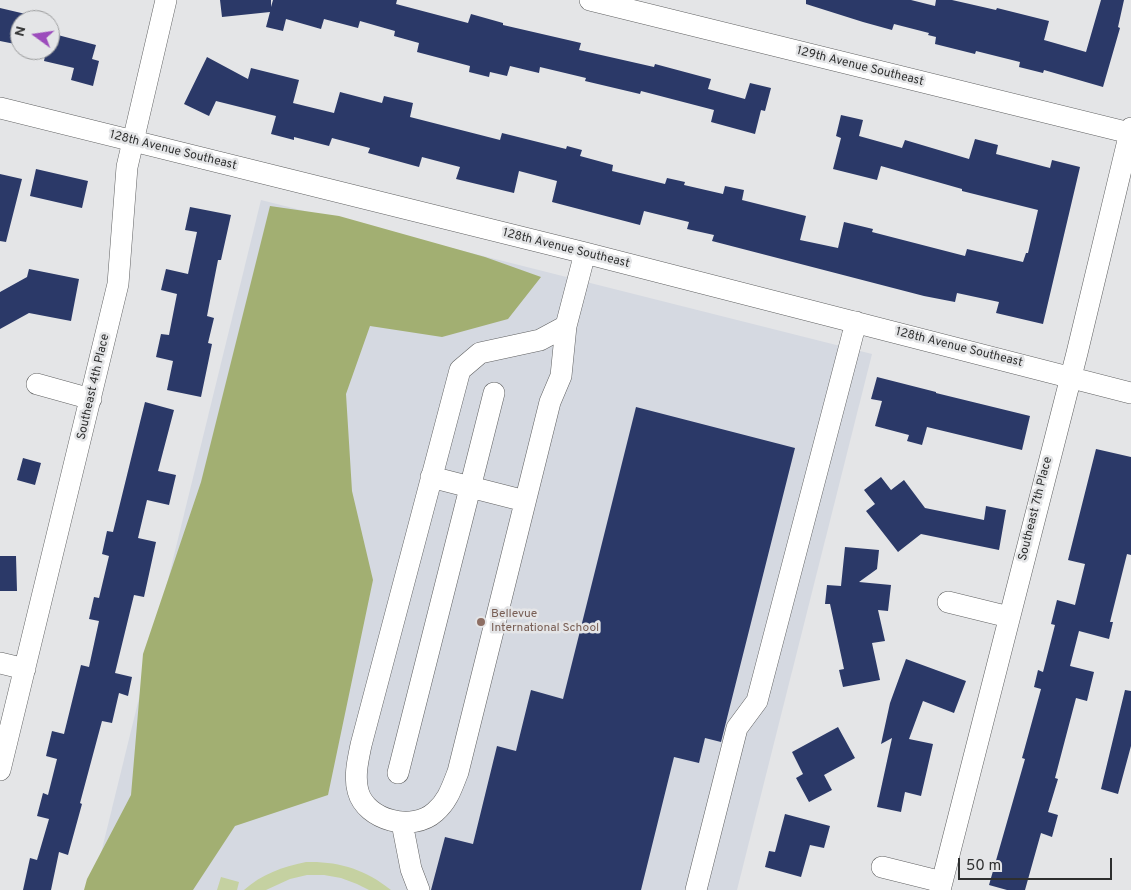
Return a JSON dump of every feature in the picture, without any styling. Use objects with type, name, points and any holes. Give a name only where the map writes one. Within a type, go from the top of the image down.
[{"type":"street","name":"Southeast 4th Place","points":[[0,770],[118,284],[127,167],[166,0]]},
{"type":"street","name":"129th Avenue Southeast","points":[[590,0],[1130,131]]},
{"type":"street","name":"128th Avenue Southeast","points":[[0,108],[585,253],[1131,394]]},
{"type":"street","name":"Southeast 7th Place","points":[[941,886],[1070,378],[1130,131]]},
{"type":"street","points":[[566,326],[540,340],[480,353],[460,370],[361,745],[356,772],[358,792],[369,809],[384,818],[402,823],[417,823],[434,813],[448,798],[458,772],[550,402],[561,376],[566,326],[585,253]]},
{"type":"street","points":[[696,890],[737,728],[757,701],[856,322]]},
{"type":"street","points":[[37,384],[91,399]]},
{"type":"street","points":[[398,773],[494,393]]},
{"type":"street","points":[[431,477],[526,501]]},
{"type":"street","points":[[948,602],[1009,617]]},
{"type":"street","points":[[0,663],[25,669]]},
{"type":"street","points":[[402,823],[411,869],[419,890]]},
{"type":"street","points":[[882,867],[941,886]]},
{"type":"shaded area","name":"Bellevue International School","points":[[261,200],[872,354],[737,890],[92,890]]},
{"type":"green space","points":[[270,206],[339,216],[485,257],[541,277],[508,319],[442,337],[370,326],[346,394],[352,491],[373,580],[328,795],[235,826],[193,890],[84,890],[87,879],[131,795],[143,654],[201,482]]},
{"type":"green space","points":[[306,862],[329,863],[351,868],[371,877],[391,890],[369,890],[341,878],[307,875],[290,879],[266,890],[244,890],[273,872]]},
{"type":"green space","points":[[221,877],[239,882],[237,890],[217,890]]},
{"type":"building","points":[[220,0],[271,0],[271,7],[273,0],[397,0],[396,4],[468,23],[471,14],[503,23],[503,25],[581,43],[579,50],[654,67],[655,64],[711,79],[708,89],[745,99],[750,83],[771,88],[765,111],[761,110],[755,134],[711,122],[714,110],[641,91],[640,94],[585,81],[586,78],[540,67],[539,73],[510,66],[507,76],[490,72],[489,77],[469,72],[470,66],[417,52],[419,43],[394,36],[395,31],[360,21],[358,28],[324,19],[321,29],[286,19],[283,31],[266,27],[270,12],[222,17]]},
{"type":"building","points":[[806,0],[911,0],[935,6],[936,0],[952,0],[996,10],[997,8],[1049,21],[1044,40],[1086,52],[1101,0],[1124,0],[1118,27],[1120,28],[1103,87],[1044,70],[1043,73],[1019,67],[1020,62],[976,51],[975,54],[935,44],[936,37],[928,35],[929,33],[894,24],[892,30],[806,4]]},
{"type":"building","points":[[0,8],[10,10],[10,43],[0,41]]},
{"type":"building","points":[[60,36],[96,45],[92,59],[99,61],[93,86],[71,80],[74,68],[44,61],[60,60]]},
{"type":"building","points":[[207,57],[248,79],[251,68],[299,80],[293,103],[334,113],[340,92],[382,103],[384,96],[413,103],[410,117],[500,140],[502,133],[566,149],[567,146],[582,150],[580,156],[613,165],[612,171],[665,184],[667,178],[685,182],[684,185],[723,194],[725,186],[744,190],[742,200],[806,216],[800,240],[838,248],[844,222],[873,229],[872,232],[965,256],[967,249],[1023,262],[1026,253],[1028,253],[1038,210],[962,191],[962,189],[881,166],[877,180],[833,169],[841,138],[836,136],[841,115],[863,120],[859,136],[902,148],[905,140],[969,159],[975,139],[998,145],[996,154],[1050,168],[1052,160],[1080,167],[1043,324],[996,313],[999,302],[957,293],[955,302],[924,296],[712,241],[714,235],[687,229],[689,222],[644,211],[640,225],[552,202],[557,181],[519,171],[514,193],[456,179],[460,167],[422,157],[419,167],[368,153],[370,148],[332,138],[329,146],[294,137],[294,140],[271,134],[276,116],[216,101],[209,116],[184,104]]},
{"type":"building","points":[[36,169],[88,181],[82,208],[30,196]]},
{"type":"building","points":[[0,174],[22,179],[6,242],[0,241]]},
{"type":"building","points":[[190,207],[231,215],[221,260],[218,260],[207,316],[214,318],[208,343],[212,344],[201,397],[167,390],[173,361],[156,357],[161,334],[169,335],[177,294],[161,290],[166,269],[188,274],[197,232],[185,230]]},
{"type":"building","points":[[29,269],[79,279],[71,321],[29,313],[0,329],[0,292],[27,277]]},
{"type":"building","points":[[877,377],[1030,416],[1022,450],[927,427],[922,445],[907,441],[909,435],[875,426],[882,401],[871,399]]},
{"type":"building","points":[[145,402],[174,410],[158,471],[176,475],[169,505],[147,500],[138,538],[156,542],[144,597],[134,595],[115,673],[132,677],[128,696],[119,693],[112,723],[102,721],[68,855],[59,852],[51,890],[23,890],[30,858],[37,860],[49,819],[37,816],[43,793],[48,795],[57,759],[46,756],[52,731],[64,734],[81,665],[89,667],[99,621],[89,619],[94,597],[99,598],[109,556],[102,554],[107,531],[113,532]]},
{"type":"building","points":[[636,407],[795,448],[721,742],[705,738],[699,763],[674,757],[641,890],[431,890],[445,837],[473,844],[497,746],[516,751],[531,690],[563,699]]},
{"type":"building","points":[[1096,449],[1131,457],[1131,555],[1127,554],[1110,622],[1113,622],[1109,639],[1079,631],[1070,666],[1094,672],[1087,701],[1076,698],[1055,778],[1058,779],[1048,812],[1058,815],[1052,837],[1041,833],[1025,890],[1007,890],[989,885],[1025,759],[1022,758],[1041,689],[1034,687],[1038,670],[1043,672],[1055,625],[1051,624],[1057,600],[1075,605],[1085,564],[1068,560]]},
{"type":"building","points":[[23,458],[41,463],[35,485],[17,480]]},
{"type":"building","points":[[881,477],[891,490],[904,480],[925,508],[984,520],[986,506],[1006,510],[999,550],[921,534],[898,552],[866,511],[875,504],[864,490]]},
{"type":"building","points":[[845,547],[879,550],[877,569],[859,582],[891,585],[888,611],[878,610],[885,641],[872,643],[880,680],[843,687],[839,670],[844,669],[830,604],[825,604],[827,585],[841,586]]},
{"type":"building","points":[[0,556],[16,556],[17,591],[0,591]]},
{"type":"building","points":[[906,659],[966,681],[954,713],[923,701],[909,739],[933,744],[921,796],[905,792],[901,812],[877,807],[892,738],[881,744],[890,703]]},
{"type":"building","points":[[1125,690],[1131,691],[1131,746],[1118,794],[1101,789]]},
{"type":"building","points":[[838,727],[855,758],[824,775],[832,790],[809,802],[796,778],[803,774],[792,752]]},
{"type":"building","points":[[785,814],[830,826],[824,848],[810,845],[801,877],[765,867],[769,851],[775,852]]},
{"type":"place","name":"Bellevue International School","points":[[481,622]]}]
